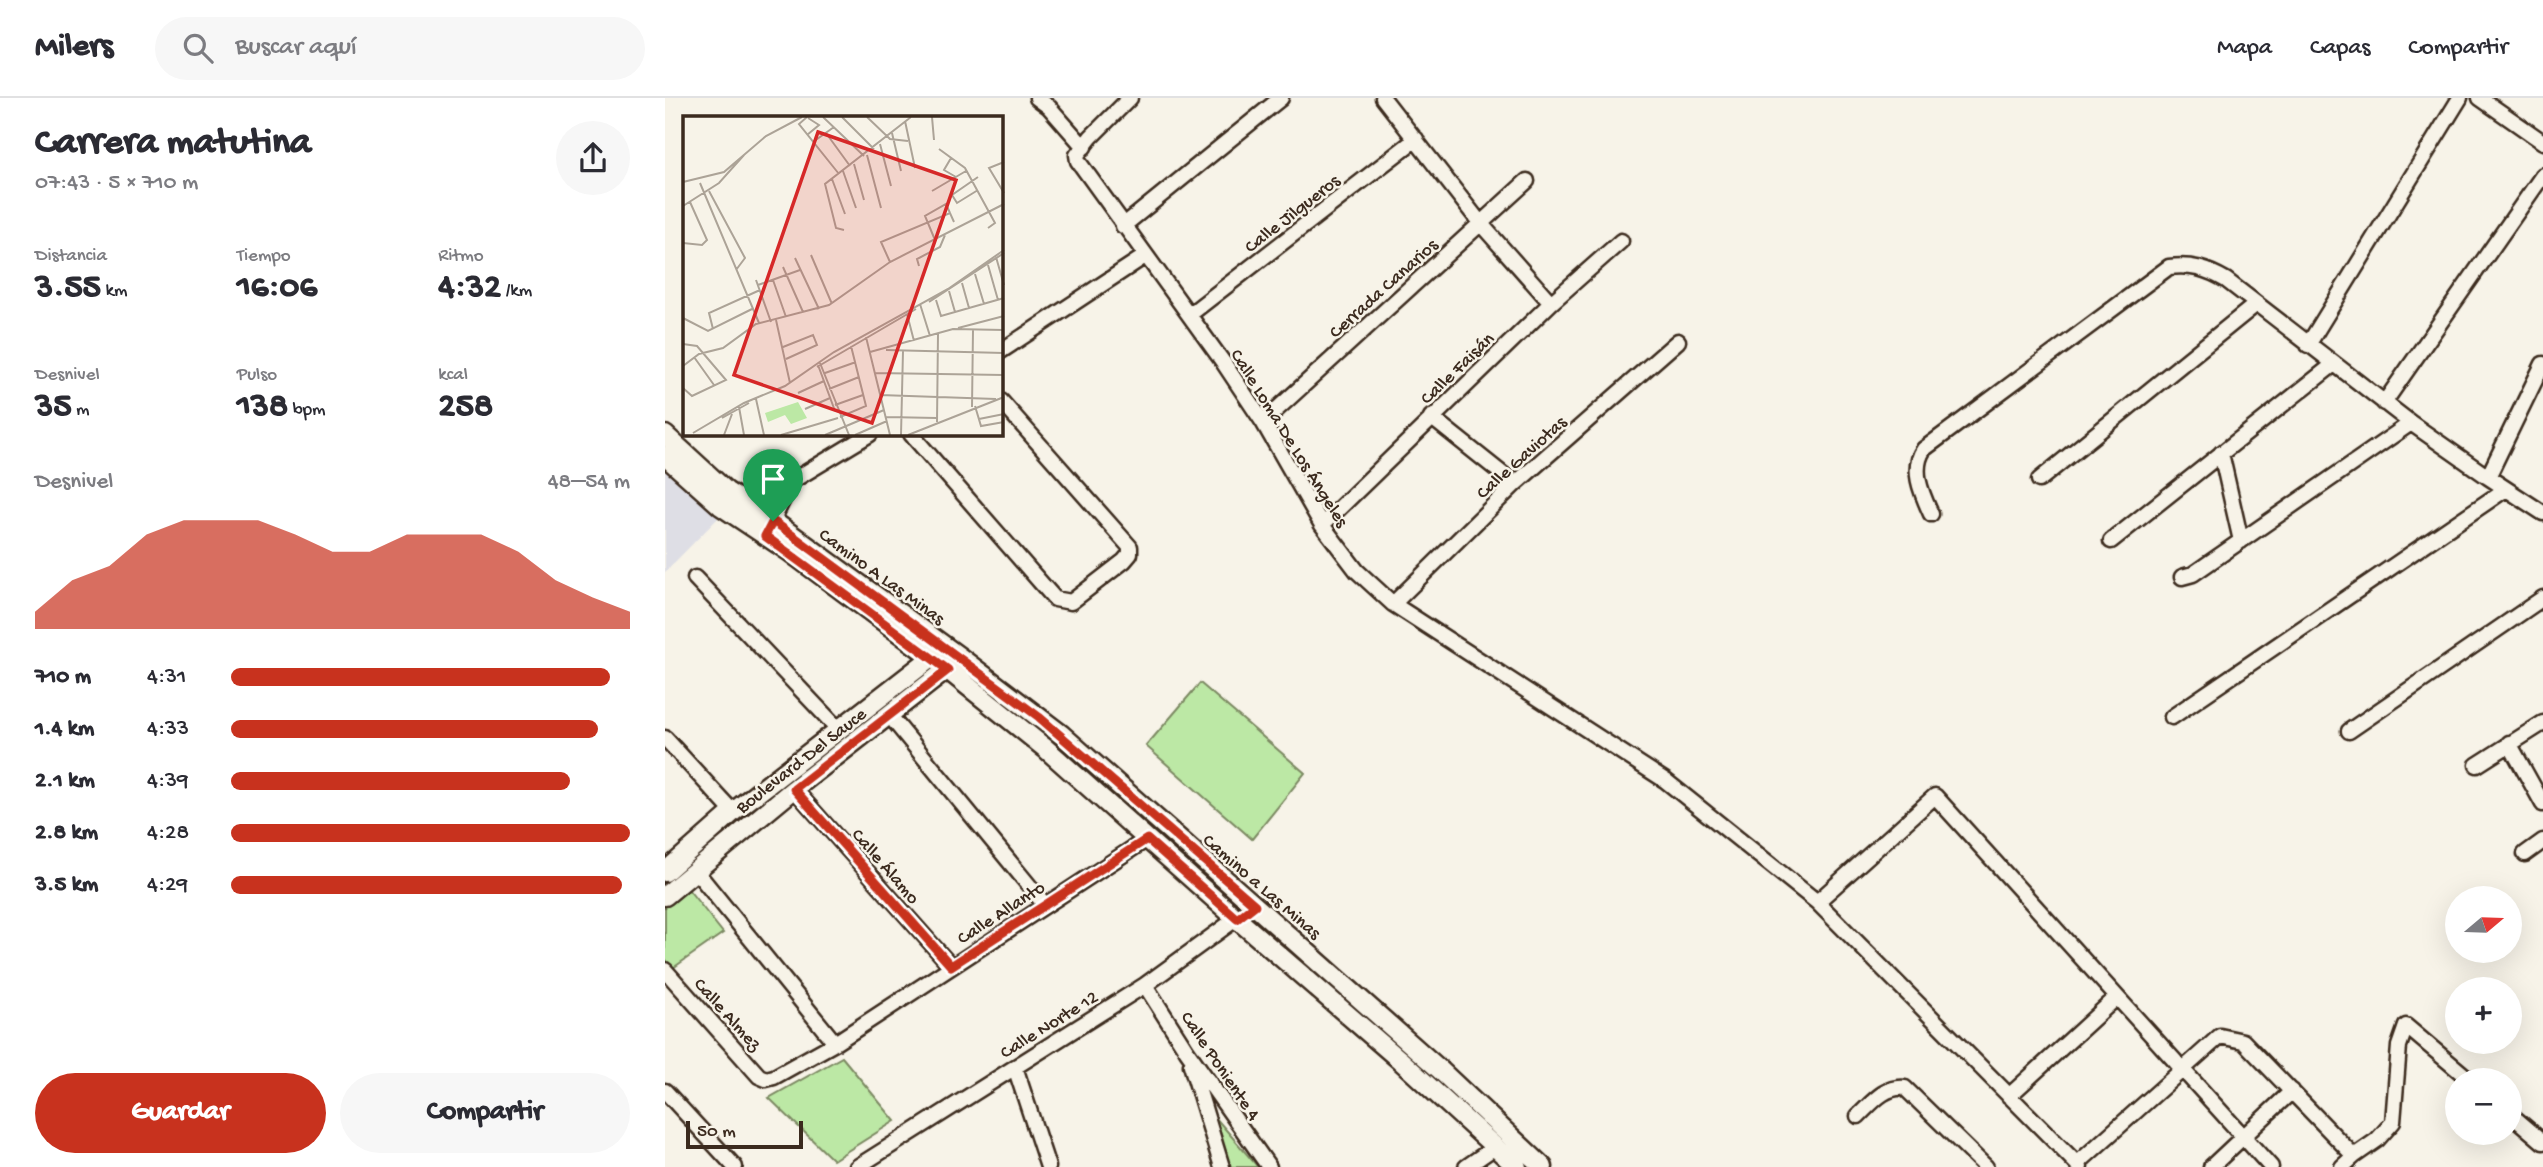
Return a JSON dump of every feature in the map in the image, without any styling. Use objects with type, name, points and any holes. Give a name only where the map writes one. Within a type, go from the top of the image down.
[{"type":"street","points":[[1037,98],[1049,107],[1084,147],[1130,98]]},
{"type":"street","points":[[1123,226],[1281,98]]},
{"type":"street","points":[[1383,98],[1481,224],[1551,303]]},
{"type":"street","points":[[2308,345],[2460,98]]},
{"type":"street","points":[[2480,98],[2543,142]]},
{"type":"street","name":"Calle Jilgueros","points":[[1189,315],[1416,139]]},
{"type":"street","name":"Calle Loma De Los Ángeles","points":[[1084,147],[1077,155],[1078,161],[1263,422],[1322,526],[1357,571],[1392,604],[1666,781],[1817,902],[2078,1166]]},
{"type":"street","points":[[2384,403],[2543,174]]},
{"type":"street","name":"Cerrada Canarios","points":[[1263,422],[1527,181]]},
{"type":"street","name":"Calle Faisán","points":[[1322,526],[1551,303],[1621,241]]},
{"type":"street","points":[[1003,350],[1145,256]]},
{"type":"street","points":[[1931,514],[1919,477],[1918,463],[1924,449],[2169,267],[2182,265],[2206,269],[2226,280],[2411,423],[2543,513]]},
{"type":"street","points":[[2039,480],[2255,305]]},
{"type":"street","name":"Calle Gaviotas","points":[[1392,604],[1515,484],[1678,341]]},
{"type":"street","points":[[2111,541],[2334,364]]},
{"type":"street","points":[[2488,477],[2543,364]]},
{"type":"street","points":[[913,436],[1055,599],[1070,602],[1124,561],[1130,554],[1130,547],[1003,403]]},
{"type":"street","points":[[1431,418],[1515,484]]},
{"type":"street","points":[[2182,577],[2193,574],[2411,423]]},
{"type":"street","name":"Camino A Las Minas","points":[[665,435],[735,507]]},
{"type":"street","points":[[735,507],[792,481],[867,436]]},
{"type":"street","points":[[2221,453],[2241,541]]},
{"type":"street","name":"Camino A Las Minas","points":[[665,456],[939,652],[948,670]]},
{"type":"street","points":[[769,528],[792,481]]},
{"type":"street","points":[[2172,717],[2505,489]]},
{"type":"street","points":[[695,578],[840,731]]},
{"type":"street","points":[[2349,731],[2543,598]]},
{"type":"street","name":"Camino a Las Minas","points":[[939,652],[961,658],[1062,735],[1439,1069],[1543,1167]]},
{"type":"street","name":"Boulevard Del Sauce","points":[[665,872],[733,812],[939,652]]},
{"type":"street","name":"Boulevard Del Sauce","points":[[665,896],[794,789],[961,658]]},
{"type":"street","points":[[948,670],[1045,748],[1400,1060],[1517,1167]]},
{"type":"street","points":[[890,716],[1045,905]]},
{"type":"street","points":[[2477,765],[2543,723]]},
{"type":"street","points":[[665,738],[733,812]]},
{"type":"street","points":[[2509,743],[2543,804]]},
{"type":"street","name":"Calle Álamo","points":[[794,789],[951,966]]},
{"type":"street","points":[[1817,902],[1935,796],[2271,1167]]},
{"type":"street","name":"Calle Allanto","points":[[766,1079],[835,1043],[1147,839]]},
{"type":"street","points":[[2525,854],[2543,841]]},
{"type":"street","points":[[695,870],[835,1043]]},
{"type":"street","name":"Calle Norte 12","points":[[857,1167],[873,1162],[1015,1067],[1145,985],[1255,905]]},
{"type":"street","name":"Calle Almez","points":[[665,970],[759,1076],[766,1079]]},
{"type":"street","name":"Calle Poniente 4","points":[[1145,985],[1187,1051],[1269,1167]]},
{"type":"street","points":[[2009,1096],[2117,997]]},
{"type":"street","points":[[2342,1167],[2377,1140],[2393,1122],[2399,1046],[2406,1026],[2456,1068]]},
{"type":"street","points":[[2078,1166],[2220,1036],[2242,1041],[2354,1156]]},
{"type":"street","points":[[1187,1051],[1222,1167]]},
{"type":"street","points":[[1015,1067],[1048,1167]]},
{"type":"street","points":[[1858,1116],[1886,1090],[1905,1088],[1986,1167]]},
{"type":"street","points":[[665,1091],[735,1167]]},
{"type":"street","points":[[2211,1167],[2291,1091]]},
{"type":"street","points":[[2522,1124],[2543,1142]]},
{"type":"street","points":[[1467,1167],[1495,1147]]},
{"type":"shaded area","points":[[665,459],[722,514],[665,572]]},
{"type":"green space","points":[[1200,683],[1305,773],[1252,839],[1146,746]]},
{"type":"green space","points":[[688,889],[723,933],[673,968],[665,959],[665,905]]},
{"type":"green space","points":[[842,1057],[895,1121],[833,1160],[769,1098]]},
{"type":"green space","points":[[1208,1109],[1258,1167],[1228,1167]]},
{"type":"route","points":[[773,521],[1062,735],[1255,905],[1237,919],[1147,839],[951,966],[794,789],[948,670],[765,536],[773,521]]}]
